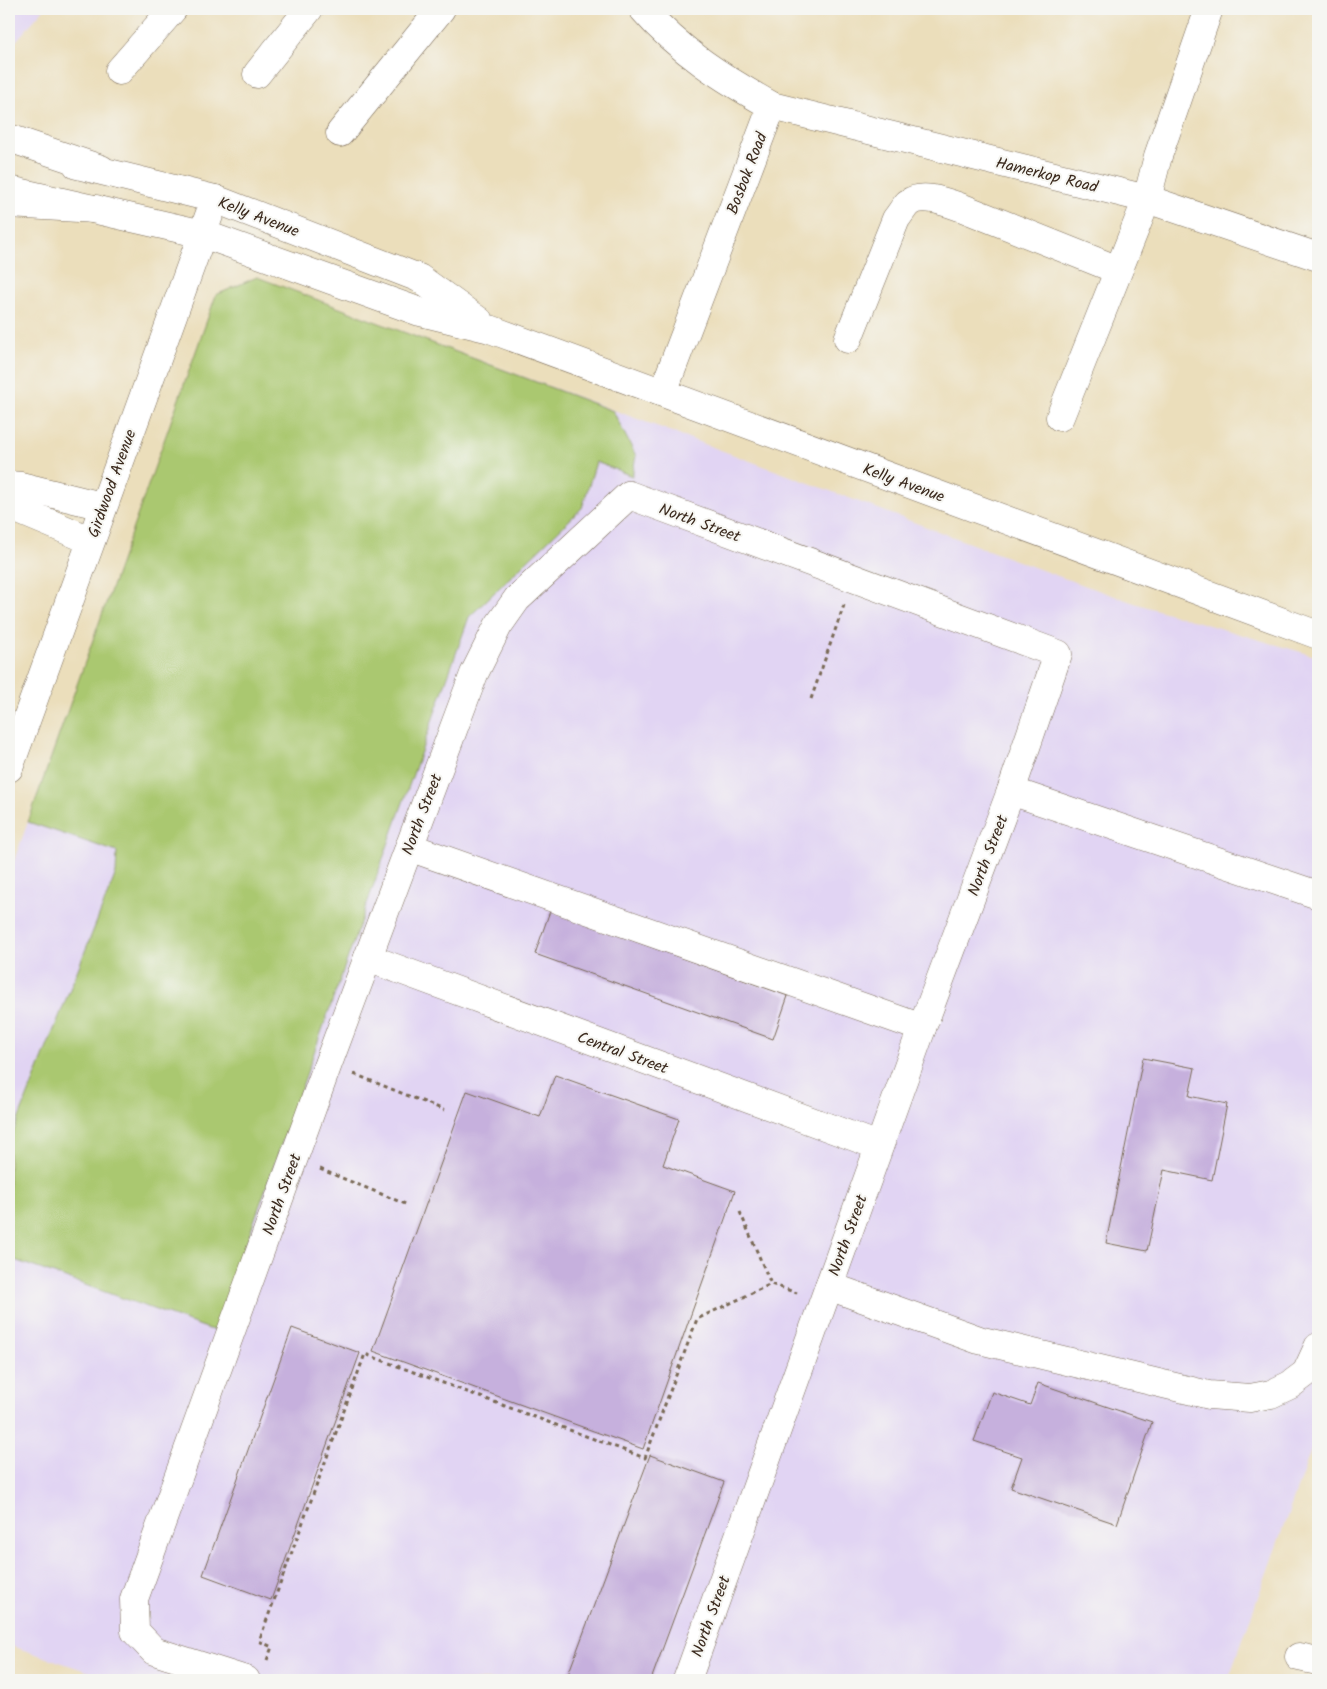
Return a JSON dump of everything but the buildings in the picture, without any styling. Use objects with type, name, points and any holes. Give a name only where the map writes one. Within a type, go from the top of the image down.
[{"type":"street","points":[[119,71],[173,9]]},
{"type":"street","points":[[257,74],[309,9]]},
{"type":"street","points":[[340,133],[441,9]]},
{"type":"street","points":[[644,9],[685,51],[721,77],[772,106]]},
{"type":"street","points":[[1060,417],[1147,199],[1158,156],[1209,9]]},
{"type":"street","name":"Hamerkop Road","points":[[772,106],[1147,199],[1318,257]]},
{"type":"street","name":"Bosbok Road","points":[[664,392],[772,106]]},
{"type":"street","points":[[9,138],[101,169]]},
{"type":"street","name":"Kelly Avenue","points":[[9,151],[101,169],[215,199],[419,278],[490,329]]},
{"type":"street","name":"Kelly Avenue","points":[[9,190],[203,234],[420,312],[490,329],[1318,635]]},
{"type":"street","points":[[848,339],[896,219],[909,203],[923,198],[941,200],[964,208],[1118,270]]},
{"type":"street","name":"Girdwood Avenue","points":[[9,768],[102,506],[215,199]]},
{"type":"street","points":[[9,204],[96,209]]},
{"type":"street","points":[[9,485],[21,486],[102,506]]},
{"type":"street","name":"North Street","points":[[256,1672],[154,1651],[135,1631],[134,1599],[328,1064],[474,674],[498,626],[517,599],[629,495],[1058,654],[1011,791],[922,1028],[687,1680]]},
{"type":"street","points":[[9,503],[16,509],[90,540]]},
{"type":"street","points":[[1011,791],[1318,895]]},
{"type":"street","points":[[409,847],[922,1028]]},
{"type":"street","name":"Central Street","points":[[368,958],[879,1146]]},
{"type":"street","points":[[826,1294],[979,1340],[1209,1395],[1250,1398],[1271,1394],[1290,1385],[1306,1373],[1318,1347]]},
{"type":"path","points":[[811,699],[853,578]]},
{"type":"path","points":[[328,1064],[444,1110]]},
{"type":"path","points":[[294,1159],[408,1205]]},
{"type":"path","points":[[740,1212],[771,1284]]},
{"type":"path","points":[[256,1672],[272,1647],[259,1641],[365,1354],[645,1458],[697,1319],[771,1284],[826,1294]]},
{"type":"shaded area","points":[[9,9],[44,9],[9,49]]},
{"type":"shaded area","points":[[257,277],[1055,575],[1137,604],[1318,657],[1318,1431],[1228,1680],[113,1680],[9,1645],[9,875],[216,295]]},
{"type":"green space","points":[[257,277],[613,411],[636,456],[632,476],[596,462],[582,508],[469,617],[215,1331],[9,1258],[9,1143],[116,873],[117,852],[28,822],[216,295]]}]
